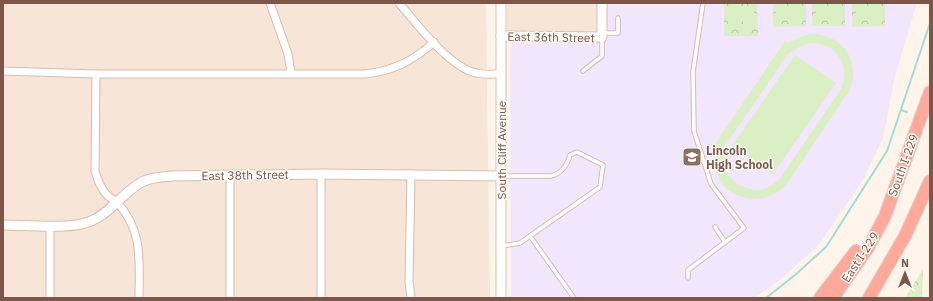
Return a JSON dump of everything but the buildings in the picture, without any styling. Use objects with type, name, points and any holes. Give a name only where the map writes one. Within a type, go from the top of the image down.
[{"type":"highway","name":"South I-229","points":[[885,216],[930,92]]},
{"type":"highway","points":[[869,298],[905,236],[930,181]]},
{"type":"highway","points":[[820,298],[862,242],[885,216]]},
{"type":"highway","name":"East I-229","points":[[833,298],[868,248],[885,216]]},
{"type":"street","points":[[270,3],[288,54],[291,73]]},
{"type":"street","points":[[399,3],[454,62],[463,68],[477,73],[501,74]]},
{"type":"street","name":"South Cliff Avenue","points":[[501,3],[502,298]]},
{"type":"street","points":[[602,3],[602,35]]},
{"type":"street","name":"East 36th Street","points":[[501,36],[602,35]]},
{"type":"street","points":[[3,71],[96,74],[365,74],[381,72],[397,67],[409,61],[434,42]]},
{"type":"street","points":[[96,74],[95,171],[99,184],[108,196],[116,202],[130,222],[138,242],[139,298]]},
{"type":"street","points":[[321,174],[321,298]]},
{"type":"street","points":[[411,174],[409,281],[411,298]]},
{"type":"street","name":"East 38th Street","points":[[3,225],[50,226],[75,225],[90,222],[100,217],[134,187],[142,182],[152,178],[172,176],[411,174],[502,176]]},
{"type":"street","points":[[230,175],[230,298]]},
{"type":"street","points":[[50,226],[50,298]]},
{"type":"lane","points":[[688,278],[688,270],[744,228],[711,184],[694,131],[693,72],[703,3]]},
{"type":"lane","points":[[583,71],[602,56],[602,35],[618,33],[618,18]]},
{"type":"lane","points":[[502,176],[551,176],[558,174],[567,164],[570,155],[578,152],[603,164],[600,187],[520,243],[502,246]]},
{"type":"lane","points":[[715,227],[726,242]]},
{"type":"lane","points":[[530,236],[574,298]]},
{"type":"shaded area","points":[[3,3],[486,3],[490,298],[3,298]]},
{"type":"shaded area","points":[[507,3],[607,3],[606,43],[513,43],[507,41]]},
{"type":"shaded area","name":"Lincoln High School","points":[[607,3],[917,3],[895,76],[883,138],[863,180],[818,246],[782,278],[754,298],[511,298],[510,50],[512,45],[518,42],[606,43]]},
{"type":"green space","points":[[724,3],[757,3],[758,36],[724,36]]},
{"type":"green space","points":[[773,3],[806,3],[806,26],[773,27]]},
{"type":"green space","points":[[776,3],[787,3],[787,20],[776,20]]},
{"type":"green space","points":[[791,3],[802,3],[802,20],[791,20]]},
{"type":"green space","points":[[812,3],[845,3],[845,26],[812,26]]},
{"type":"green space","points":[[816,3],[827,3],[827,20],[816,20]]},
{"type":"green space","points":[[831,3],[842,3],[842,20],[831,20]]},
{"type":"green space","points":[[852,3],[885,3],[885,26],[852,27]]},
{"type":"green space","points":[[856,3],[867,3],[867,20],[856,20]]},
{"type":"green space","points":[[870,3],[881,3],[881,20],[870,20]]},
{"type":"green space","points":[[728,6],[739,6],[739,29],[728,29]]},
{"type":"green space","points":[[743,6],[754,6],[754,29],[743,29]]},
{"type":"green space","points":[[812,34],[823,36],[833,39],[841,45],[851,60],[853,69],[853,79],[850,90],[787,184],[776,193],[766,197],[754,199],[741,197],[725,187],[719,179],[714,159],[715,149],[713,147],[785,41],[789,43],[800,37]],"holes":[[[814,43],[832,49],[842,63],[844,68],[844,79],[841,89],[779,180],[758,190],[740,186],[730,178],[727,172],[724,160],[725,146],[789,53],[806,44]]]},
{"type":"green space","points":[[795,55],[836,83],[773,174],[732,146]]},
{"type":"green space","points":[[923,269],[922,298],[905,298]]},
{"type":"waterway","points":[[766,298],[795,275],[826,247],[887,151],[930,23]]},
{"type":"waterway","points":[[901,110],[907,112]]},
{"type":"place","name":"Lincoln High School","points":[[692,157]]}]
